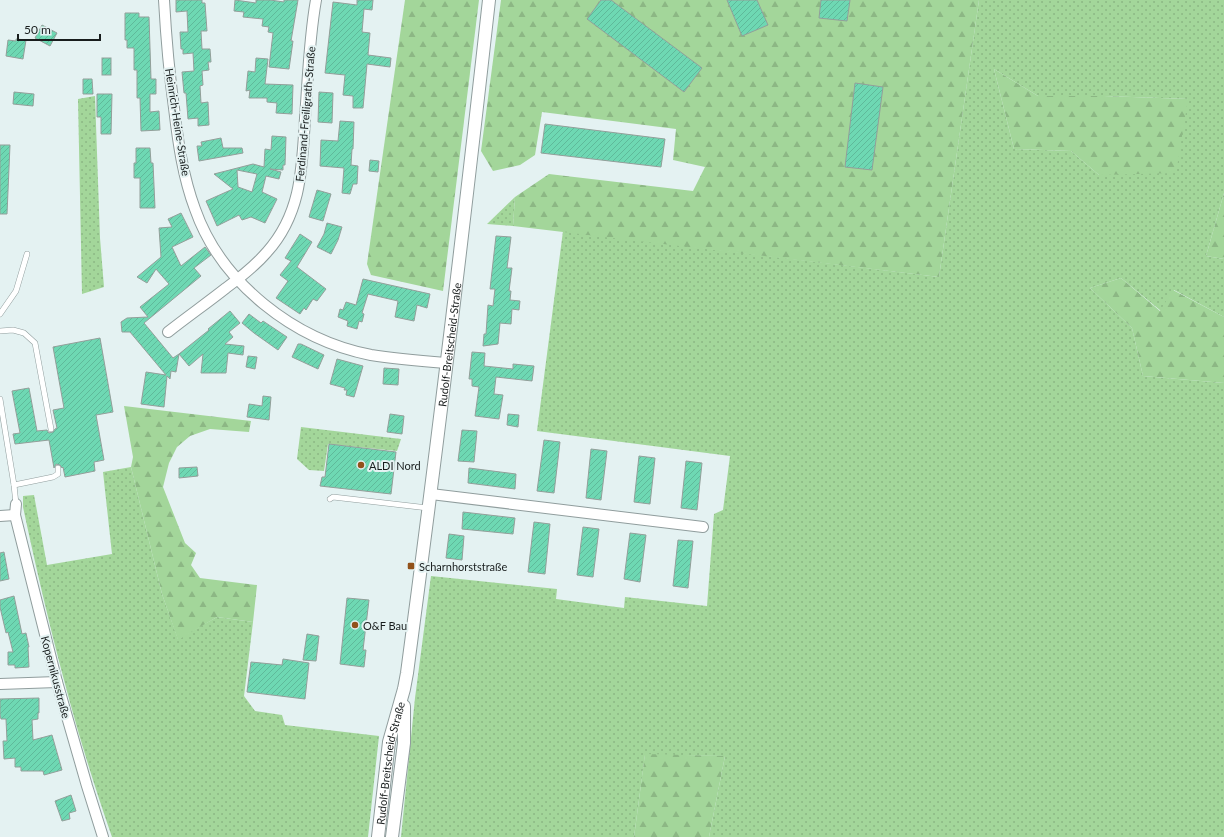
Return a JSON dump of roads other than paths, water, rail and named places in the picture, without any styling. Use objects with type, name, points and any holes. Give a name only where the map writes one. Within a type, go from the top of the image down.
[{"type":"street","name":"Heinrich-Heine-Straße","points":[[164,0],[169,71],[178,138],[188,187],[195,210],[209,239],[237,279],[266,306],[282,318],[333,344],[371,355],[446,363]]},
{"type":"street","name":"Ferdinand-Freiligrath-Straße","points":[[237,279],[250,270],[264,256],[280,235],[290,215],[300,182],[312,31],[316,0]]},
{"type":"street","name":"Rudolf-Breitscheid-Straße","points":[[378,837],[389,742],[404,689],[431,494],[468,190],[489,0]]},
{"type":"street","points":[[168,332],[237,279]]},
{"type":"street","points":[[431,494],[703,527]]},
{"type":"street","name":"Kopernikusstraße","points":[[16,504],[15,514],[57,682],[103,837]]},
{"type":"street","points":[[0,516],[15,514]]},
{"type":"street","points":[[0,684],[57,682]]},
{"type":"street","name":"Rudolf-Breitscheid-Straße","points":[[392,837],[404,743],[404,689]]},
{"type":"lane","points":[[0,314],[16,291],[27,254]]},
{"type":"lane","points":[[0,331],[13,330],[24,333],[35,343],[51,429]]},
{"type":"lane","points":[[0,400],[16,504]]},
{"type":"lane","points":[[14,485],[53,477],[58,474],[58,468]]},
{"type":"lane","points":[[330,499],[333,497],[429,509]]},
{"type":"place","name":"ALDI Nord","points":[[361,465]]},
{"type":"place","name":"Scharnhorststraße","points":[[411,566]]},
{"type":"place","name":"O&F Bau","points":[[355,625]]}]
